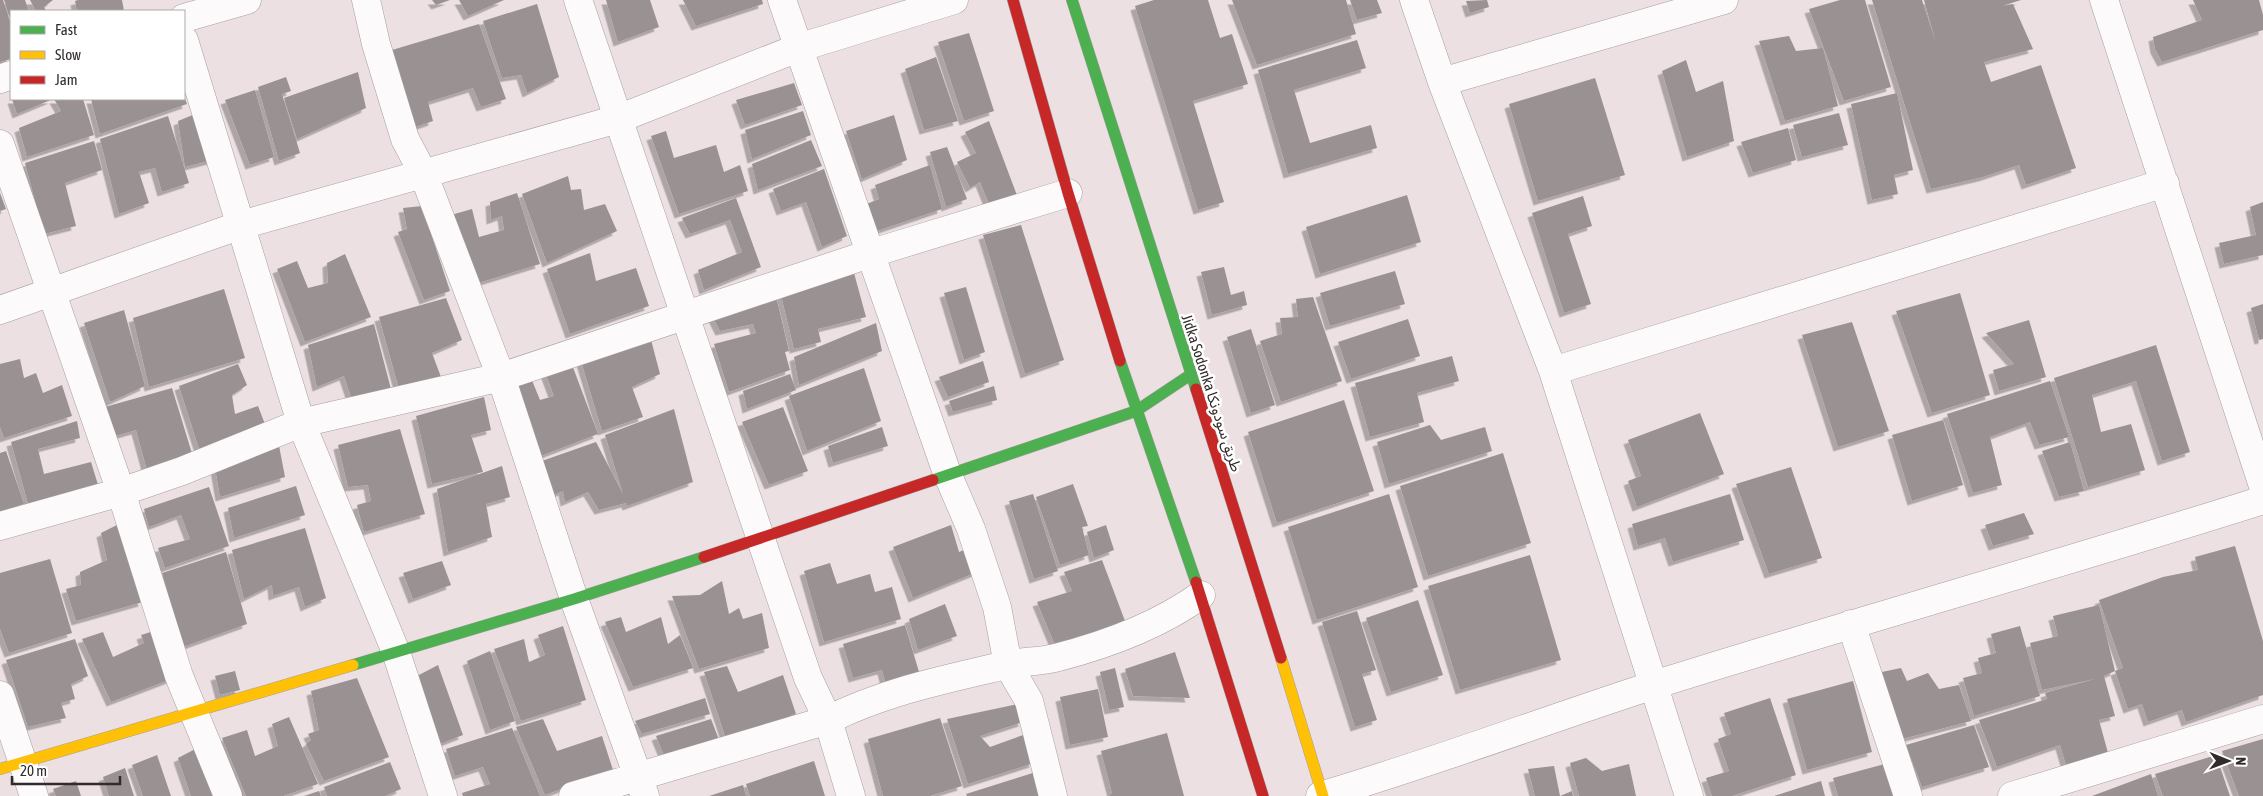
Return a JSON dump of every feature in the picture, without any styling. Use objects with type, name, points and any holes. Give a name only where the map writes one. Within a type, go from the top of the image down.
[{"type":"main road","points":[[1013,0],[1068,193],[1136,410],[1201,596],[1263,796]]},
{"type":"main road","name":"Jidka Sodonka طريق سودونكا","points":[[1072,0],[1322,796]]},
{"type":"main road","points":[[12,766],[574,599],[760,539],[1136,410],[1190,375]]},
{"type":"street","points":[[185,18],[247,0]]},
{"type":"street","points":[[366,0],[376,44],[405,139],[423,173],[501,377],[574,599],[641,786]]},
{"type":"street","points":[[578,0],[808,678],[828,720],[851,796]]},
{"type":"street","points":[[782,0],[948,473],[971,529],[998,608],[1008,664],[1029,701],[1053,796]]},
{"type":"street","points":[[0,310],[240,225],[618,119],[798,48],[954,0]]},
{"type":"street","points":[[1414,0],[1442,82],[1553,371],[1689,796]]},
{"type":"street","points":[[1442,82],[1724,0]]},
{"type":"street","points":[[2104,0],[2166,183],[2263,486]]},
{"type":"street","points":[[185,43],[301,424],[396,652],[443,796]]},
{"type":"street","points":[[0,144],[121,492],[160,621],[193,711],[228,796]]},
{"type":"street","points":[[1553,371],[2166,183]]},
{"type":"street","points":[[0,526],[121,492],[182,471],[301,424],[501,377],[872,253],[1068,193]]},
{"type":"street","points":[[1322,796],[1653,685],[1851,624],[2068,562],[2263,500]]},
{"type":"street","points":[[572,796],[641,786],[828,720],[861,703],[1008,664],[1054,659],[1141,630],[1179,611],[1201,596]]},
{"type":"street","points":[[1851,624],[1908,796]]},
{"type":"street","points":[[0,695],[12,766],[34,796]]},
{"type":"street","points":[[2012,796],[2263,719]]},
{"type":"building","points":[[0,0],[3,0],[10,21],[10,59],[0,62]]},
{"type":"building","points":[[4,0],[25,0],[29,10],[10,10],[10,18]]},
{"type":"building","points":[[30,0],[53,0],[44,7],[46,10],[35,10]]},
{"type":"building","points":[[122,0],[124,10],[77,10],[75,1]]},
{"type":"building","points":[[432,0],[450,0],[436,5]]},
{"type":"building","points":[[459,0],[504,0],[468,16]]},
{"type":"building","points":[[606,0],[650,0],[659,27],[618,42]]},
{"type":"building","points":[[683,0],[762,0],[763,4],[696,26]]},
{"type":"building","points":[[1154,0],[1208,0],[1220,38],[1232,34],[1248,84],[1193,101],[1224,202],[1198,210],[1135,6]]},
{"type":"building","points":[[1232,0],[1346,0],[1356,34],[1257,65]]},
{"type":"building","points":[[1350,0],[1377,0],[1382,13],[1357,20]]},
{"type":"building","points":[[1487,0],[1489,7],[1470,13],[1466,1]]},
{"type":"building","points":[[1840,0],[1865,0],[1891,87],[1844,101],[1809,9]]},
{"type":"building","points":[[1872,0],[1922,0],[1936,43],[1924,0],[2021,0],[2002,6],[2013,4],[2033,49],[1984,62],[1991,82],[2041,65],[2076,168],[2026,185],[2019,165],[1983,177],[1931,189]]},
{"type":"building","points":[[2193,0],[2259,0],[2263,15],[2263,30],[2162,62],[2155,49],[2153,37],[2202,20]]},
{"type":"building","points":[[537,4],[559,77],[527,93],[521,75],[502,78],[483,21]]},
{"type":"building","points":[[479,24],[506,99],[481,107],[473,88],[428,102],[433,121],[404,131],[382,53]]},
{"type":"building","points":[[969,33],[994,111],[964,121],[938,42]]},
{"type":"building","points":[[1789,36],[1796,51],[1823,48],[1838,106],[1785,121],[1759,41]]},
{"type":"building","points":[[1357,40],[1366,68],[1294,90],[1310,143],[1371,125],[1377,148],[1288,174],[1258,70]]},
{"type":"building","points":[[936,57],[958,121],[924,130],[905,69]]},
{"type":"building","points":[[1686,60],[1696,92],[1723,81],[1734,141],[1687,157],[1662,71]]},
{"type":"building","points":[[358,72],[366,108],[297,139],[284,98]]},
{"type":"building","points":[[286,77],[291,91],[282,94],[300,153],[279,161],[258,87]]},
{"type":"building","points":[[1595,78],[1625,175],[1538,201],[1509,104]]},
{"type":"building","points":[[794,83],[802,105],[745,125],[736,100]]},
{"type":"building","points":[[255,90],[274,157],[250,165],[225,100]]},
{"type":"building","points":[[1897,93],[1913,170],[1894,175],[1898,194],[1872,200],[1851,104]]},
{"type":"building","points":[[185,99],[187,104],[100,134],[91,100]]},
{"type":"building","points":[[12,100],[51,100],[17,114]]},
{"type":"building","points":[[55,100],[83,100],[94,135],[27,157],[19,128],[61,111]]},
{"type":"building","points":[[803,111],[811,135],[752,159],[745,130]]},
{"type":"building","points":[[200,112],[212,160],[185,167],[178,121]]},
{"type":"building","points":[[1839,113],[1848,145],[1802,157],[1793,125]]},
{"type":"building","points":[[894,115],[907,160],[862,179],[846,131]]},
{"type":"building","points":[[168,116],[189,183],[162,192],[155,168],[139,172],[149,203],[119,214],[100,139]]},
{"type":"building","points":[[989,121],[1018,198],[991,209],[980,182],[970,188],[957,162],[976,153],[965,132]]},
{"type":"building","points":[[1788,128],[1796,160],[1753,173],[1741,142]]},
{"type":"building","points":[[666,131],[674,158],[716,145],[724,172],[740,165],[748,191],[679,214],[651,136]]},
{"type":"building","points":[[811,140],[822,166],[758,190],[752,164]]},
{"type":"building","points":[[94,141],[102,170],[65,183],[76,226],[44,234],[25,163]]},
{"type":"building","points":[[947,147],[967,199],[946,207],[930,152]]},
{"type":"building","points":[[930,165],[942,209],[874,232],[864,205],[879,199],[875,185]]},
{"type":"building","points":[[824,169],[847,236],[822,247],[806,202],[781,211],[773,189]]},
{"type":"building","points":[[568,176],[571,190],[581,189],[584,210],[605,204],[617,231],[547,263],[522,194]]},
{"type":"building","points":[[0,193],[6,209],[0,211]]},
{"type":"building","points":[[517,193],[540,264],[475,284],[451,215],[472,209],[479,237],[504,230],[502,216],[491,220],[490,202]]},
{"type":"building","points":[[1407,195],[1421,242],[1320,274],[1306,227]]},
{"type":"building","points":[[1583,196],[1592,226],[1568,234],[1591,304],[1564,313],[1532,213]]},
{"type":"building","points":[[736,198],[761,267],[704,290],[698,270],[742,252],[730,220],[690,234],[682,218]]},
{"type":"building","points":[[2263,202],[2263,255],[2224,264],[2219,243],[2256,235],[2250,207]]},
{"type":"building","points":[[422,206],[450,291],[424,300],[398,232],[407,229],[403,208]]},
{"type":"building","points":[[1021,225],[1064,360],[1025,374],[983,235]]},
{"type":"building","points":[[590,253],[596,281],[636,268],[649,306],[570,334],[547,269]]},
{"type":"building","points":[[345,254],[371,317],[305,342],[277,269],[297,261],[308,288],[328,283],[327,263]]},
{"type":"building","points":[[1224,267],[1231,295],[1244,291],[1247,305],[1212,315],[1201,272]]},
{"type":"building","points":[[1395,271],[1405,304],[1330,326],[1320,293]]},
{"type":"building","points":[[854,273],[866,317],[818,329],[821,342],[794,349],[781,295]]},
{"type":"building","points":[[966,287],[985,352],[964,360],[944,293]]},
{"type":"building","points":[[224,289],[245,358],[149,387],[133,318]]},
{"type":"building","points":[[1960,293],[1990,395],[1932,413],[1896,311]]},
{"type":"building","points":[[776,296],[789,351],[785,352],[790,370],[729,392],[714,344],[756,333],[753,324],[720,331],[713,317]]},
{"type":"building","points":[[1313,297],[1342,381],[1281,402],[1260,341],[1282,334],[1280,318],[1298,317],[1296,299]]},
{"type":"building","points":[[446,298],[462,340],[432,353],[441,377],[399,389],[379,317]]},
{"type":"building","points":[[2263,304],[2263,339],[2259,340],[2251,308]]},
{"type":"building","points":[[124,310],[145,386],[110,402],[84,323]]},
{"type":"building","points":[[1408,319],[1420,356],[1351,379],[1338,342]]},
{"type":"building","points":[[2029,320],[2046,377],[1999,391],[1993,370],[2014,364],[1986,333]]},
{"type":"building","points":[[1852,322],[1889,431],[1838,447],[1802,335]]},
{"type":"building","points":[[876,323],[882,351],[799,385],[794,357]]},
{"type":"building","points":[[374,324],[392,393],[353,403],[344,376],[317,387],[308,345]]},
{"type":"building","points":[[1251,329],[1275,405],[1251,413],[1227,337]]},
{"type":"building","points":[[650,336],[660,374],[632,387],[643,417],[602,431],[581,361]]},
{"type":"building","points":[[2156,345],[2190,452],[2162,461],[2136,381],[2092,395],[2101,432],[2131,424],[2145,470],[2088,487],[2054,378]]},
{"type":"building","points":[[1452,356],[1459,381],[1417,393],[1424,422],[1370,437],[1355,383]]},
{"type":"building","points":[[20,359],[24,378],[36,373],[43,393],[62,385],[72,416],[4,438],[0,427],[0,364]]},
{"type":"building","points":[[983,361],[989,382],[948,397],[939,377]]},
{"type":"building","points":[[571,362],[598,434],[533,459],[509,386],[531,378],[540,400],[554,396],[545,372]]},
{"type":"building","points":[[238,364],[247,385],[232,395],[235,414],[258,406],[268,432],[202,458],[179,386]]},
{"type":"building","points":[[864,368],[881,421],[807,451],[789,396]]},
{"type":"building","points":[[790,374],[796,390],[747,409],[743,391]]},
{"type":"building","points":[[2050,381],[2069,437],[2039,445],[2030,422],[1990,437],[2002,485],[1973,493],[1947,414]]},
{"type":"building","points":[[994,386],[997,400],[953,412],[949,401]]},
{"type":"building","points":[[172,388],[194,460],[148,474],[136,430],[112,437],[105,407]]},
{"type":"building","points":[[484,397],[491,430],[471,435],[483,472],[432,484],[416,416]]},
{"type":"building","points":[[1344,400],[1374,491],[1277,523],[1248,432]]},
{"type":"building","points":[[783,407],[808,471],[769,485],[742,422]]},
{"type":"building","points":[[674,409],[693,482],[627,506],[626,503],[599,510],[588,492],[565,502],[563,491],[547,498],[536,463],[596,442],[623,494],[605,435]]},
{"type":"building","points":[[1700,413],[1724,474],[1637,507],[1628,481],[1641,476],[1628,440]]},
{"type":"building","points":[[1943,420],[1963,485],[1912,501],[1892,435]]},
{"type":"building","points":[[77,421],[80,438],[38,449],[44,474],[91,462],[99,488],[29,507],[11,442]]},
{"type":"building","points":[[1430,425],[1441,440],[1485,427],[1492,451],[1389,484],[1377,442]]},
{"type":"building","points":[[882,427],[888,446],[833,463],[828,446]]},
{"type":"building","points":[[400,429],[425,514],[364,532],[357,505],[371,501],[368,485],[348,487],[338,445]]},
{"type":"building","points":[[277,435],[285,477],[220,497],[214,461]]},
{"type":"building","points":[[2070,442],[2084,491],[2059,497],[2042,451]]},
{"type":"building","points":[[6,451],[24,504],[0,512],[0,453]]},
{"type":"building","points":[[1503,453],[1531,543],[1428,576],[1400,486]]},
{"type":"building","points":[[502,466],[510,497],[486,504],[492,537],[448,552],[437,489]]},
{"type":"building","points":[[1791,467],[1822,558],[1769,574],[1736,484]]},
{"type":"building","points":[[1073,484],[1088,526],[1082,527],[1089,555],[1060,565],[1036,497]]},
{"type":"building","points":[[296,486],[305,515],[234,538],[228,508]]},
{"type":"building","points":[[209,487],[229,546],[165,568],[158,548],[190,539],[181,515],[149,527],[144,509]]},
{"type":"building","points":[[1033,494],[1058,571],[1034,579],[1009,501]]},
{"type":"building","points":[[1389,494],[1418,587],[1317,620],[1288,527]]},
{"type":"building","points":[[1730,494],[1744,540],[1673,562],[1665,538],[1638,546],[1632,524]]},
{"type":"building","points":[[2024,513],[2034,534],[1993,546],[1985,525]]},
{"type":"building","points":[[117,525],[143,602],[76,621],[66,589],[81,585],[80,572],[107,560],[101,533]]},
{"type":"building","points":[[951,525],[959,552],[971,547],[977,572],[913,598],[893,547]]},
{"type":"building","points":[[1106,525],[1114,550],[1094,558],[1087,532]]},
{"type":"building","points":[[305,528],[326,598],[305,607],[299,587],[273,596],[272,585],[244,599],[232,550]]},
{"type":"building","points":[[2235,546],[2263,641],[2263,695],[2186,722],[2182,710],[2148,722],[2142,704],[2128,709],[2115,671],[2123,668],[2099,600],[2163,577],[2198,570],[2195,557]]},
{"type":"building","points":[[226,552],[247,624],[183,647],[162,573]]},
{"type":"building","points":[[1530,555],[1561,660],[1460,690],[1428,586]]},
{"type":"building","points":[[50,559],[72,633],[9,653],[0,629],[0,573]]},
{"type":"building","points":[[1102,560],[1125,621],[1057,650],[1037,602],[1072,591],[1064,572]]},
{"type":"building","points":[[442,561],[451,585],[413,599],[403,573]]},
{"type":"building","points":[[830,563],[837,584],[870,574],[875,592],[892,587],[901,619],[824,642],[804,571]]},
{"type":"building","points":[[722,581],[729,614],[739,608],[743,619],[762,613],[769,648],[699,669],[672,596],[700,595]]},
{"type":"building","points":[[1418,600],[1443,675],[1391,692],[1366,618]]},
{"type":"building","points":[[945,604],[957,636],[918,650],[909,619]]},
{"type":"building","points":[[2099,605],[2115,671],[2104,676],[2115,716],[2099,720],[2108,753],[2066,765],[2060,745],[1997,767],[1979,720],[2047,699],[2045,693],[2095,679],[2042,690],[2030,643],[2058,636],[2053,616]]},
{"type":"building","points":[[1357,611],[1376,670],[1362,674],[1377,720],[1355,727],[1322,622]]},
{"type":"building","points":[[621,617],[626,632],[661,617],[668,644],[680,635],[693,668],[633,687],[605,622]]},
{"type":"building","points":[[905,625],[922,682],[888,693],[882,670],[853,678],[843,644]]},
{"type":"building","points":[[563,626],[586,700],[521,721],[494,649],[524,639],[529,662],[545,655],[538,635]]},
{"type":"building","points":[[2020,626],[2040,696],[1974,716],[1963,678],[1982,673],[1978,658],[1996,653],[1991,634]]},
{"type":"building","points":[[157,630],[174,678],[111,702],[82,639],[103,632],[113,657],[144,643],[141,635]]},
{"type":"building","points":[[75,639],[88,676],[71,684],[75,699],[61,703],[66,718],[28,727],[6,660]]},
{"type":"building","points":[[490,651],[515,721],[490,730],[467,661]]},
{"type":"building","points":[[1175,652],[1190,698],[1133,696],[1125,669]]},
{"type":"building","points":[[438,665],[463,735],[440,744],[417,676]]},
{"type":"building","points":[[727,666],[738,692],[783,675],[796,714],[726,739],[704,672]]},
{"type":"building","points":[[1115,668],[1124,707],[1109,710],[1100,672]]},
{"type":"building","points":[[1901,668],[1907,681],[1928,673],[1939,689],[1959,685],[1971,721],[1902,739],[1877,673]]},
{"type":"building","points":[[235,671],[240,690],[220,695],[215,676]]},
{"type":"building","points":[[357,678],[389,757],[324,781],[306,744],[311,740],[308,734],[319,730],[311,691]]},
{"type":"building","points":[[1853,681],[1872,752],[1807,770],[1787,699]]},
{"type":"building","points":[[1098,689],[1108,737],[1070,745],[1060,697]]},
{"type":"building","points":[[705,698],[710,714],[642,734],[635,721]]},
{"type":"building","points":[[1770,698],[1796,775],[1732,796],[1712,796],[1706,778],[1729,771],[1718,739],[1731,734],[1724,713]]},
{"type":"building","points":[[1018,704],[1023,722],[980,736],[990,747],[1026,734],[1034,763],[968,784],[947,719]]},
{"type":"building","points":[[289,717],[318,784],[283,796],[246,796],[222,738],[247,730],[255,756],[278,746],[272,724]]},
{"type":"building","points":[[940,718],[962,786],[930,796],[883,796],[868,739]]},
{"type":"building","points":[[543,719],[557,751],[602,736],[613,770],[545,795],[516,727]]},
{"type":"building","points":[[711,719],[721,745],[668,765],[656,736]]},
{"type":"building","points":[[1974,725],[1989,767],[1922,787],[1906,745]]},
{"type":"building","points":[[512,728],[540,796],[463,796],[462,793],[490,784],[483,767],[455,776],[446,749]]},
{"type":"building","points":[[1167,733],[1184,796],[1109,796],[1112,793],[1101,751]]},
{"type":"building","points":[[2263,739],[2263,796],[2239,796],[2222,751]]},
{"type":"building","points":[[201,746],[219,796],[191,796],[178,758]]},
{"type":"building","points":[[157,755],[171,796],[143,796],[132,765]]},
{"type":"building","points":[[2216,755],[2230,796],[2163,796],[2155,774]]},
{"type":"building","points":[[1586,758],[1602,771],[1629,764],[1636,796],[1579,796],[1570,763]]},
{"type":"building","points":[[814,761],[825,796],[750,796],[746,784]]},
{"type":"building","points":[[390,762],[401,789],[385,796],[327,796],[324,787]]},
{"type":"building","points":[[1892,762],[1901,796],[1838,796],[1833,778]]},
{"type":"building","points":[[1554,766],[1560,796],[1535,796],[1528,769]]},
{"type":"building","points":[[125,768],[134,796],[109,796],[103,777]]},
{"type":"building","points":[[1036,772],[1044,796],[967,796],[966,794]]},
{"type":"building","points":[[2151,774],[2158,796],[2092,796]]},
{"type":"building","points":[[76,781],[81,796],[56,796],[53,789]]},
{"type":"building","points":[[1821,781],[1825,796],[1774,796]]},
{"type":"building","points":[[743,785],[746,796],[709,796]]},
{"type":"building","points":[[319,791],[321,796],[304,796]]},
{"type":"building","points":[[1572,791],[1573,796],[1560,796]]},
{"type":"traffic: fast","points":[[1072,0],[1196,389]]},
{"type":"traffic: fast","points":[[1120,361],[1196,582]]},
{"type":"traffic: fast","points":[[933,480],[1136,411],[1190,375]]},
{"type":"traffic: fast","points":[[353,665],[574,599],[704,557]]},
{"type":"traffic: slow","points":[[1281,658],[1323,796]]},
{"type":"traffic: slow","points":[[0,769],[353,665]]},
{"type":"traffic: jam","points":[[1013,0],[1068,193],[1120,361]]},
{"type":"traffic: jam","points":[[1196,389],[1281,658]]},
{"type":"traffic: jam","points":[[704,557],[933,480]]},
{"type":"traffic: jam","points":[[1196,582],[1263,796]]}]
